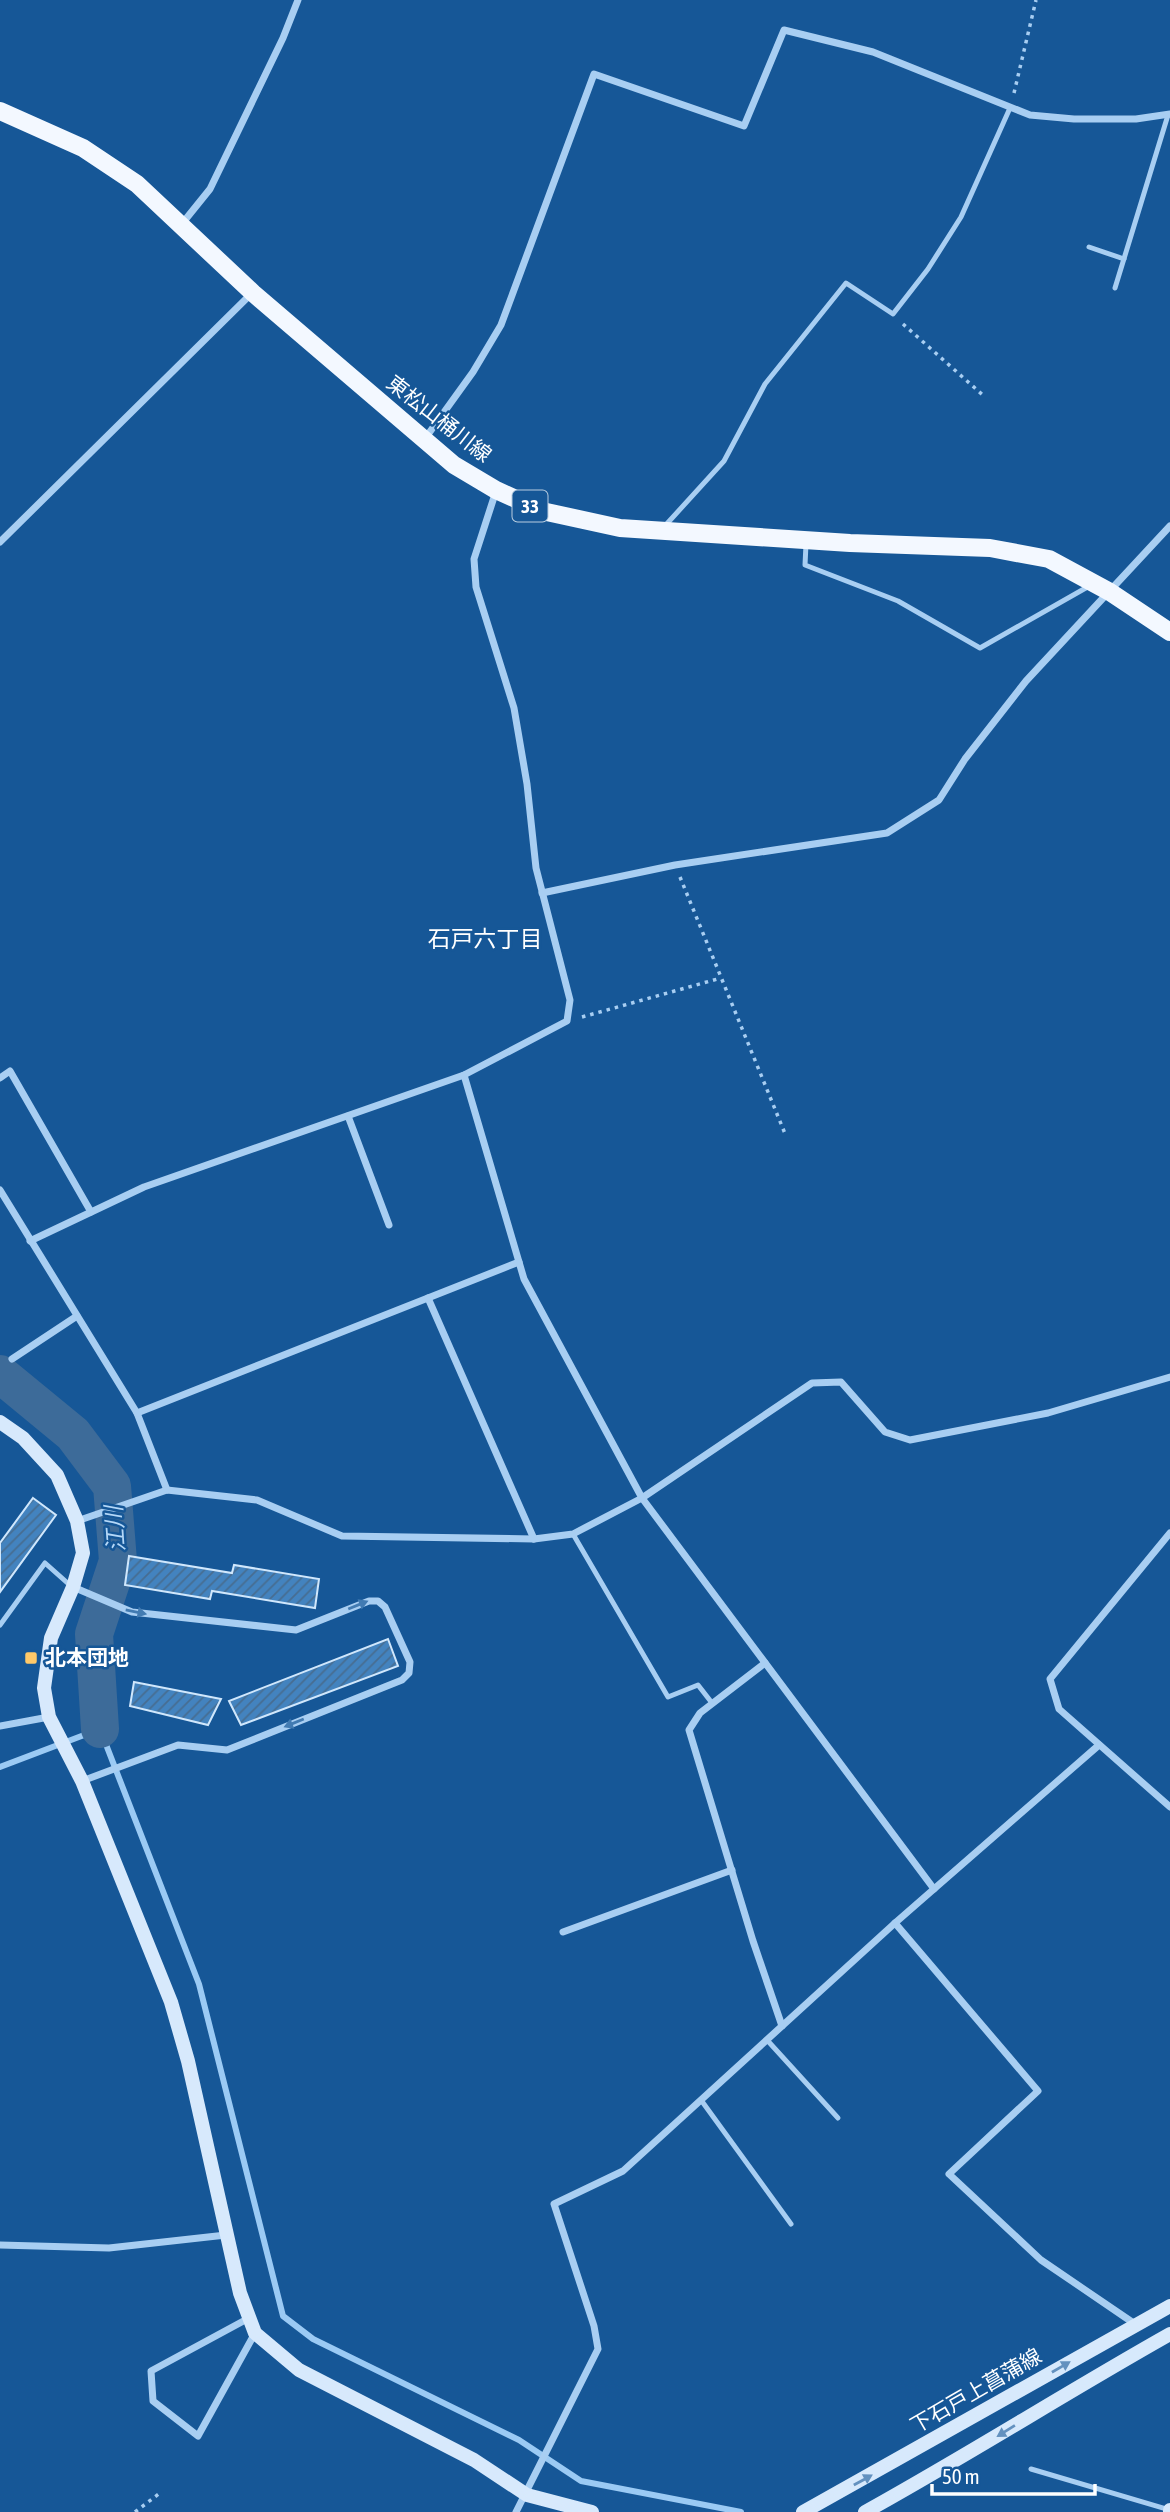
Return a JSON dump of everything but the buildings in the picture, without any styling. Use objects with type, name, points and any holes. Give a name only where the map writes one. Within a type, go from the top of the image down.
[{"type":"main road","name":"東松山桶川線","points":[[0,111],[83,148],[137,184],[253,293],[454,465],[496,490],[542,511],[620,528],[990,548],[1049,559],[1110,592],[1170,632]]},
{"type":"street","points":[[181,226],[210,189],[283,38],[298,0]]},
{"type":"street","points":[[424,440],[473,372],[501,325],[594,74],[744,126],[783,30],[873,52],[1030,115],[1074,119],[1136,119],[1169,114]]},
{"type":"street","points":[[0,542],[253,293]]},
{"type":"street","points":[[30,1241],[144,1187],[464,1075],[568,1021],[570,1000],[536,868],[527,784],[514,708],[476,587],[474,559],[496,490]]},
{"type":"street","points":[[542,893],[675,865],[887,833],[939,800],[965,759],[1026,681],[1170,526]]},
{"type":"street","points":[[0,1078],[10,1071],[91,1212]]},
{"type":"street","points":[[464,1075],[524,1279],[642,1498],[934,1889]]},
{"type":"street","points":[[348,1116],[389,1225]]},
{"type":"street","points":[[0,1190],[137,1413],[167,1490]]},
{"type":"street","points":[[137,1413],[519,1262]]},
{"type":"street","points":[[428,1298],[534,1539]]},
{"type":"street","points":[[12,1359],[77,1316]]},
{"type":"street","points":[[77,1521],[167,1490],[257,1500],[342,1536],[534,1539],[573,1534],[642,1498],[811,1383],[841,1382],[885,1432],[910,1440],[1048,1413],[1170,1377]]},
{"type":"street","points":[[1,1424],[23,1438],[57,1475],[77,1521],[83,1553],[73,1587],[51,1638],[44,1688],[49,1717],[82,1782],[171,2002],[188,2061],[240,2293],[255,2333],[299,2370],[474,2460],[527,2495],[592,2512]]},
{"type":"street","points":[[1170,1533],[1050,1679],[1059,1709],[1170,1807]]},
{"type":"street","points":[[73,1587],[132,1612],[296,1630],[369,1601],[378,1601],[385,1607],[410,1662],[409,1673],[402,1680],[227,1750],[178,1745],[82,1782]]},
{"type":"street","points":[[765,1663],[700,1713],[689,1730],[782,2026]]},
{"type":"street","points":[[0,1727],[49,1717]]},
{"type":"street","points":[[516,2512],[527,2495],[598,2350],[594,2326],[554,2204],[623,2171],[895,1923],[1098,1745]]},
{"type":"street","points":[[563,1932],[732,1870]]},
{"type":"street","points":[[895,1923],[1038,2091],[949,2174],[1041,2260],[1135,2324]]},
{"type":"street","points":[[0,2245],[109,2248],[226,2235]]},
{"type":"street","name":"下石戸上菖蒲線","points":[[803,2512],[1170,2306]]},
{"type":"street","points":[[249,2318],[151,2371],[153,2401],[198,2436],[255,2333]]},
{"type":"street","points":[[865,2512],[969,2454],[1069,2390],[1170,2334]]},
{"type":"lane","points":[[661,531],[724,461],[765,384],[846,283],[893,314],[928,269],[961,217],[1010,108]]},
{"type":"lane","points":[[1115,288],[1169,114]]},
{"type":"lane","points":[[1089,247],[1124,259]]},
{"type":"lane","points":[[807,540],[805,565],[898,601],[980,648],[1094,583]]},
{"type":"lane","points":[[573,1534],[668,1697],[698,1685],[712,1703]]},
{"type":"lane","points":[[0,1625],[45,1563],[73,1587]]},
{"type":"lane","points":[[767,2040],[838,2118]]},
{"type":"lane","points":[[701,2100],[791,2224]]},
{"type":"lane","points":[[1031,2469],[1170,2511]]},
{"type":"path","points":[[1010,108],[1036,0]]},
{"type":"path","points":[[893,314],[985,397]]},
{"type":"path","points":[[675,865],[786,1136]]},
{"type":"path","points":[[568,1021],[721,978]]},
{"type":"path","points":[[135,2512],[160,2493]]},
{"type":"waterway","name":"江川","points":[[0,1374],[73,1434],[112,1486],[118,1561],[94,1634],[100,1729]]},
{"type":"waterway","points":[[0,1767],[100,1729],[199,1984],[283,2316],[313,2339],[519,2440],[581,2481],[741,2512]]},
{"type":"place","name":"北本団地","points":[[31,1658]]},
{"type":"district","name":"石戸六丁目","points":[[485,939]]}]
